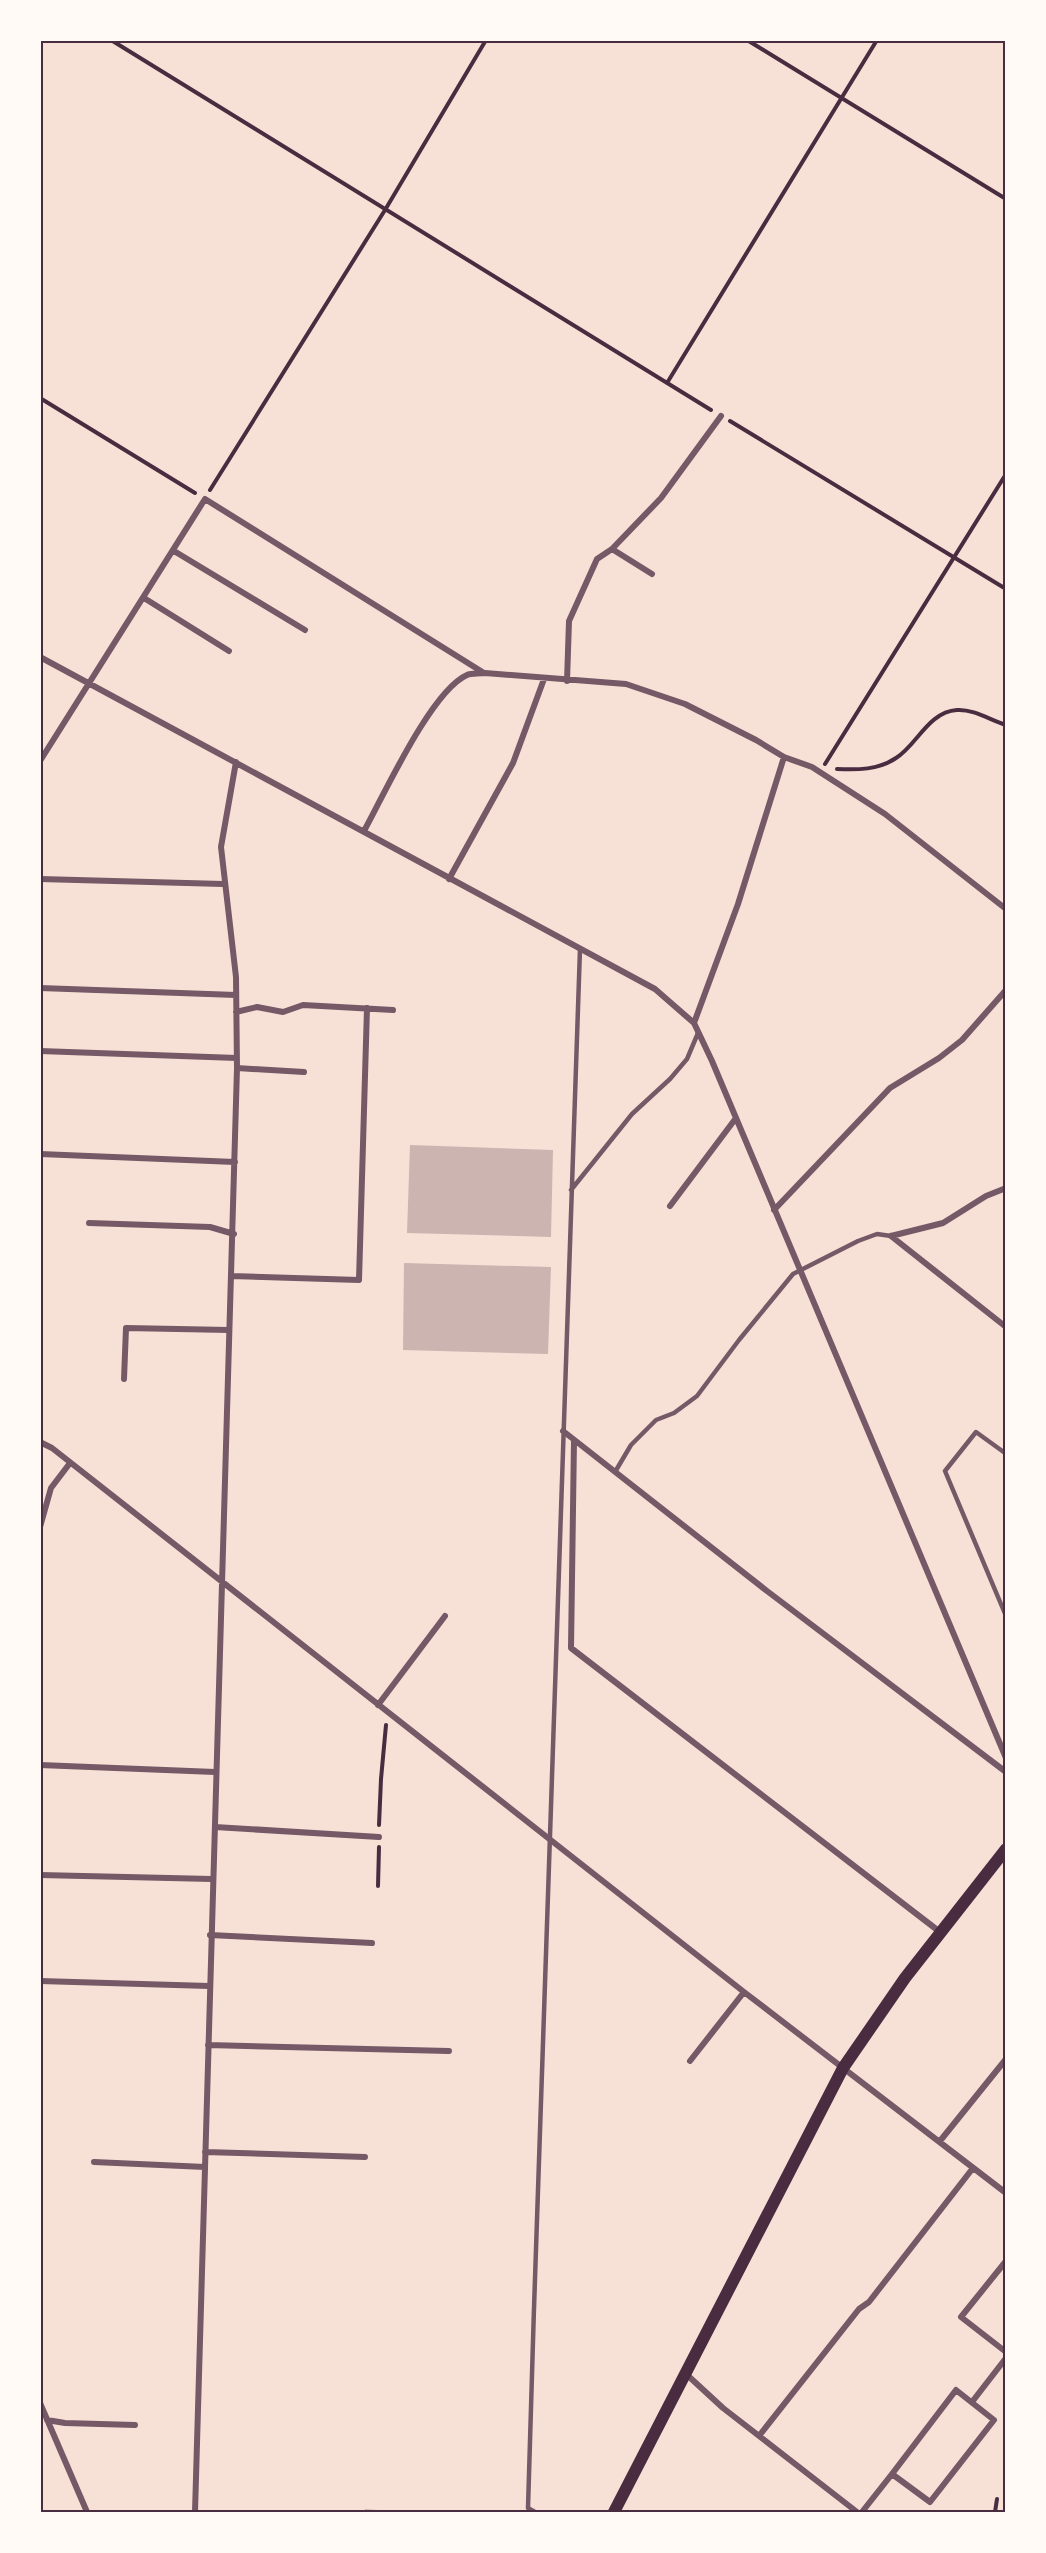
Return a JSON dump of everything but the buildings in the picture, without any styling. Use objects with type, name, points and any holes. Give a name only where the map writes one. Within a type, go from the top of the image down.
[{"type":"main road","points":[[614,2512],[843,2068],[905,1978],[1005,1849]]},
{"type":"street","points":[[567,681],[569,621],[597,559],[612,549],[661,498],[721,416]]},
{"type":"street","points":[[40,761],[205,499],[485,674]]},
{"type":"street","points":[[612,549],[652,574]]},
{"type":"street","points":[[174,551],[305,630]]},
{"type":"street","points":[[144,598],[229,651]]},
{"type":"street","points":[[40,657],[655,989],[694,1023],[801,1269],[1005,1758]]},
{"type":"street","points":[[364,831],[429,712],[449,687],[468,674],[626,684],[656,692],[685,704],[784,757],[812,766],[885,814],[1005,909]]},
{"type":"street","points":[[449,879],[513,763],[544,679]]},
{"type":"street","points":[[694,1023],[738,904],[784,757]]},
{"type":"street","points":[[195,2512],[210,1935],[234,1234],[237,1068],[236,995],[223,884],[222,831],[236,762]]},
{"type":"street","points":[[40,879],[223,884]]},
{"type":"street","points":[[40,988],[236,995]]},
{"type":"street","points":[[774,1210],[890,1088],[939,1058],[962,1040],[1005,990]]},
{"type":"street","points":[[236,1012],[257,1008],[283,1012],[303,1005],[393,1010]]},
{"type":"street","points":[[231,1276],[359,1280],[367,1008]]},
{"type":"street","points":[[40,1051],[237,1058]]},
{"type":"street","points":[[237,1068],[304,1072]]},
{"type":"street","points":[[670,1206],[736,1118]]},
{"type":"street","points":[[40,1154],[235,1162]]},
{"type":"street","points":[[891,1236],[943,1223],[986,1196],[1005,1188]]},
{"type":"street","points":[[89,1223],[210,1227],[234,1234]]},
{"type":"street","points":[[891,1236],[1005,1327]]},
{"type":"street","points":[[124,1379],[126,1328],[230,1330]]},
{"type":"street","points":[[563,1431],[767,1591],[1005,1772]]},
{"type":"street","points":[[574,1440],[571,1648],[940,1932]]},
{"type":"street","points":[[40,1442],[70,1463],[744,1992],[1005,2193]]},
{"type":"street","points":[[40,1527],[51,1488],[70,1463]]},
{"type":"street","points":[[378,1705],[445,1616]]},
{"type":"street","points":[[40,1765],[215,1772]]},
{"type":"street","points":[[215,1827],[379,1837]]},
{"type":"street","points":[[40,1875],[212,1879]]},
{"type":"street","points":[[210,1935],[372,1942]]},
{"type":"street","points":[[40,1981],[209,1986]]},
{"type":"street","points":[[690,2061],[744,1992]]},
{"type":"street","points":[[208,2045],[449,2051]]},
{"type":"street","points":[[940,2141],[1005,2059]]},
{"type":"street","points":[[205,2152],[365,2157]]},
{"type":"street","points":[[94,2162],[205,2167]]},
{"type":"street","points":[[759,2436],[859,2309],[869,2302],[973,2168]]},
{"type":"street","points":[[1005,2261],[961,2318],[1005,2352]]},
{"type":"street","points":[[972,2402],[1005,2358]]},
{"type":"street","points":[[684,2373],[759,2436],[857,2512]]},
{"type":"street","points":[[862,2512],[956,2390],[994,2420],[930,2502],[892,2474]]},
{"type":"street","points":[[40,2403],[87,2512]]},
{"type":"street","points":[[47,2420],[65,2424],[135,2426]]},
{"type":"lane","points":[[535,2512],[528,2508],[580,949]]},
{"type":"lane","points":[[571,1190],[632,1114],[687,1059],[698,1033]]},
{"type":"lane","points":[[615,1472],[631,1445],[656,1420],[674,1413],[697,1396],[739,1340],[794,1274],[858,1241],[877,1234],[891,1236]]},
{"type":"lane","points":[[1005,1453],[976,1432],[945,1471],[1005,1616]]},
{"type":"path","points":[[111,40],[1005,589]]},
{"type":"path","points":[[40,398],[205,499],[385,210],[486,40]]},
{"type":"path","points":[[747,40],[1005,200]]},
{"type":"path","points":[[667,383],[877,40]]},
{"type":"path","points":[[1005,474],[823,768],[870,768],[885,765],[898,757],[937,718],[957,710],[978,714],[1005,725]]},
{"type":"path","points":[[378,1886],[381,1779],[387,1712]]},
{"type":"path","points":[[994,2512],[997,2499]]}]
